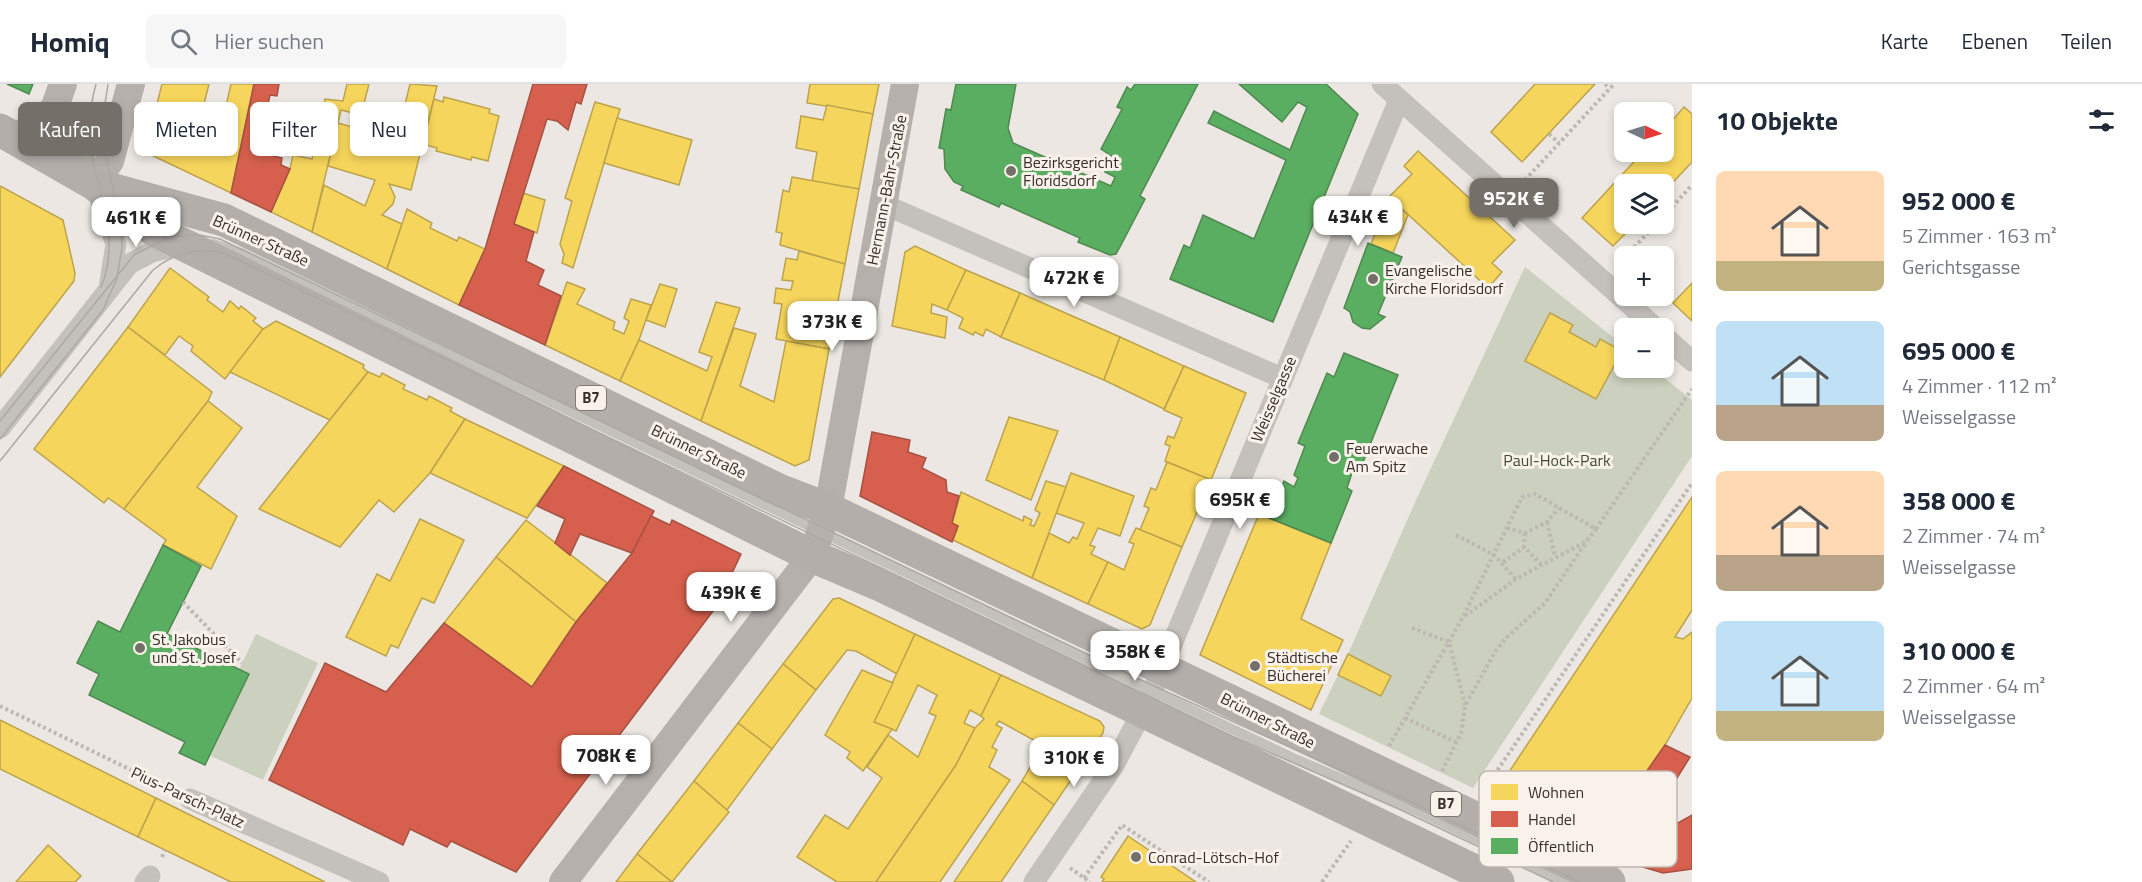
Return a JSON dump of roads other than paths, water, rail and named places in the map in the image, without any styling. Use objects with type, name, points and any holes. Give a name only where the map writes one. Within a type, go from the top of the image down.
[{"type":"main road","points":[[94,184],[110,161],[131,84]]},
{"type":"main road","name":"Hermann-Bahr-Straße","points":[[820,533],[905,84]]},
{"type":"main road","points":[[8,134],[59,97],[94,184]]},
{"type":"main road","name":"B7","points":[[8,134],[94,184]]},
{"type":"main road","name":"Brünner Straße","points":[[94,184],[154,230],[183,244],[820,533],[1152,690],[1498,882]]},
{"type":"main road","name":"Brünner Straße","points":[[94,184],[224,220],[770,486],[878,584],[1152,690],[1334,753],[1479,819]]},
{"type":"main road","points":[[562,882],[820,533]]},
{"type":"main road","name":"Brünner Straße","points":[[1565,867],[1589,880]]},
{"type":"street","points":[[1382,84],[1645,318]]},
{"type":"street","name":"Weisselgasse","points":[[1034,882],[1114,765],[1152,690],[1399,100]]},
{"type":"street","points":[[94,184],[116,244],[109,288]]},
{"type":"street","points":[[883,204],[1282,378]]},
{"type":"street","points":[[0,428],[129,264],[139,258],[183,244]]},
{"type":"street","points":[[1674,345],[1692,361]]},
{"type":"street","name":"Pius-Parsch-Platz","points":[[190,799],[379,882]]},
{"type":"lane","points":[[820,533],[854,550]]},
{"type":"lane","name":"Brünner Straße","points":[[820,533],[1152,690]]},
{"type":"tram line","points":[[96,84],[90,116],[90,141],[106,218],[109,252],[107,270],[101,287]]},
{"type":"tram line","points":[[0,439],[103,310],[117,278],[122,247],[121,227],[101,131],[108,84]]},
{"type":"tram line","points":[[0,421],[134,255],[169,237],[199,235],[220,239],[1154,686],[1479,834]]},
{"type":"tram line","points":[[0,461],[153,270],[169,259],[186,253],[195,251],[224,253],[1232,736],[1479,847]]},
{"type":"tram line","points":[[1521,867],[1553,882]]},
{"type":"tram line","points":[[1548,867],[1579,882]]},
{"type":"place","name":"Bezirksgericht Floridsdorf","points":[[1011,171]]},
{"type":"place","name":"Evangelische Kirche Floridsdorf","points":[[1373,279]]},
{"type":"place","name":"Feuerwache Am Spitz","points":[[1334,457]]},
{"type":"place","name":"St. Jakobus und St. Josef","points":[[140,648]]},
{"type":"place","name":"Städtische Bücherei","points":[[1255,666]]},
{"type":"place","name":"Conrad-Lötsch-Hof","points":[[1136,857]]},
{"type":"park label","name":"Paul-Hock-Park","points":[[1557,460]]}]
